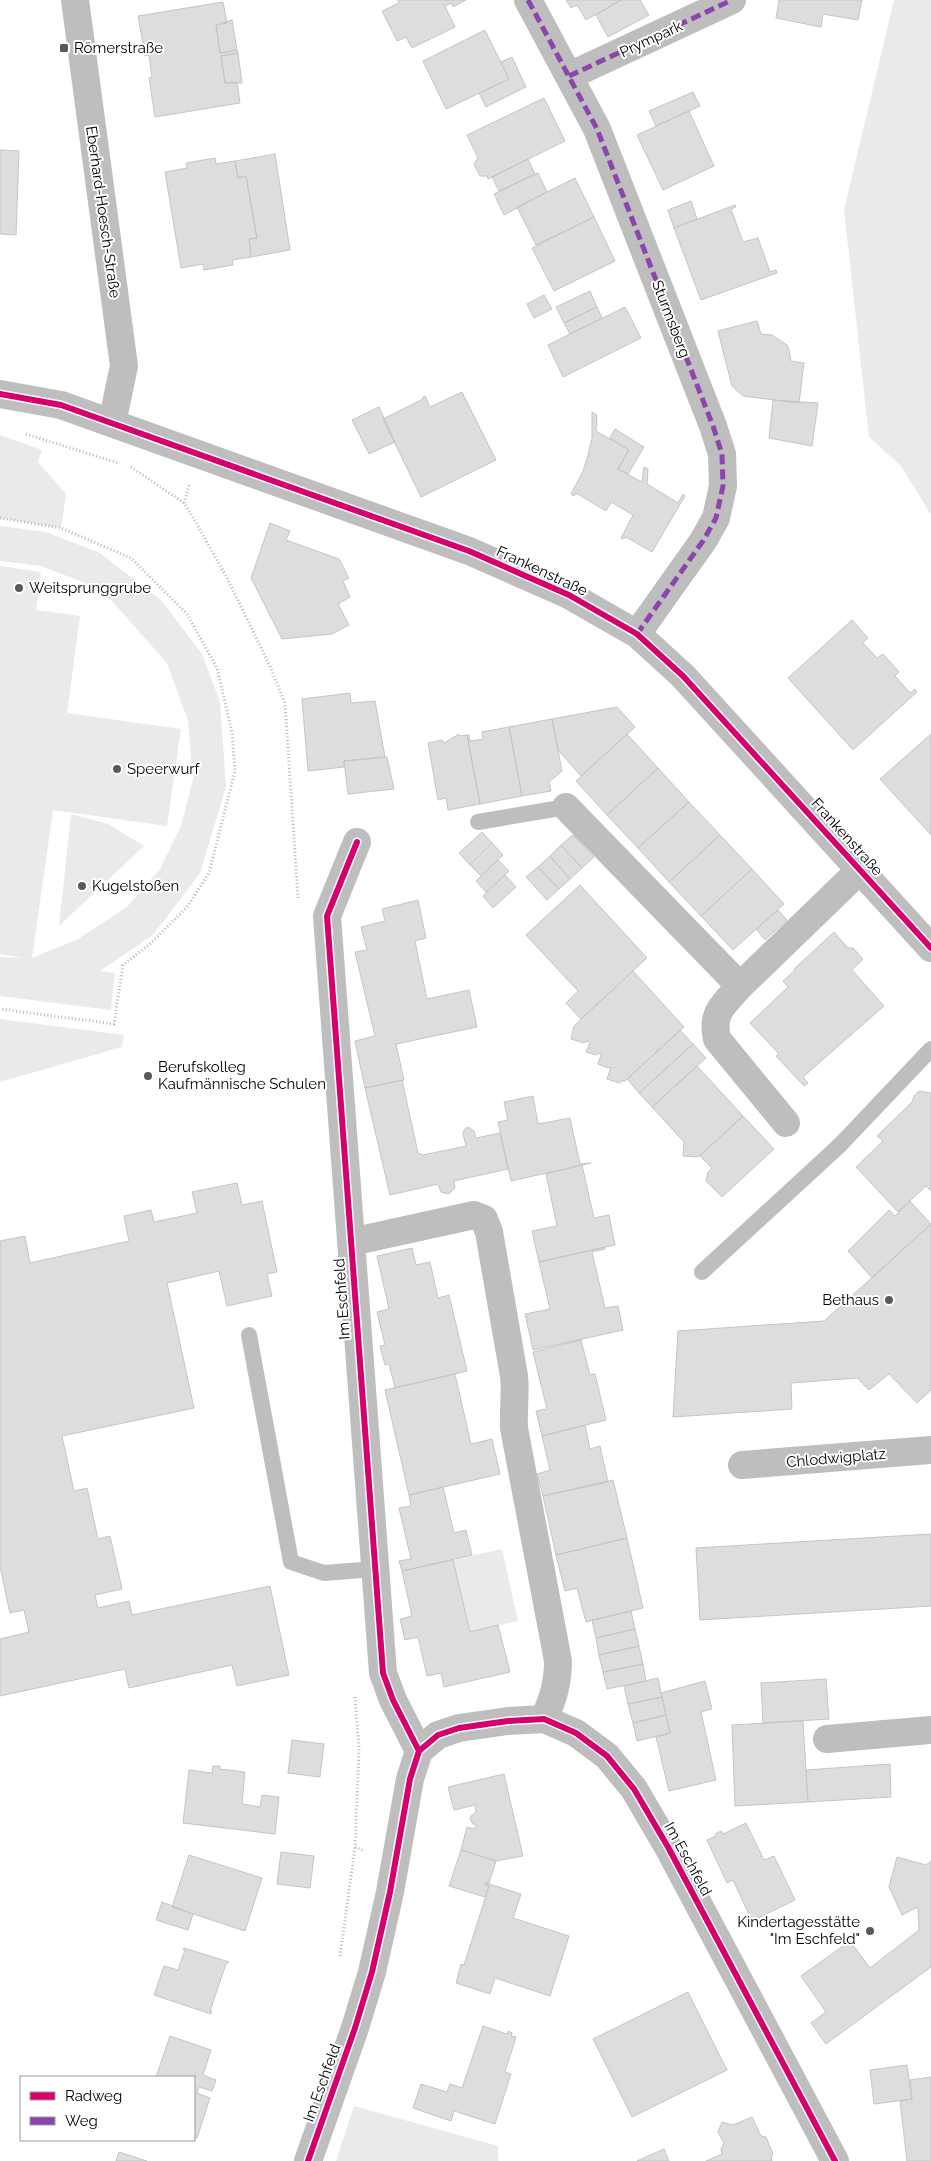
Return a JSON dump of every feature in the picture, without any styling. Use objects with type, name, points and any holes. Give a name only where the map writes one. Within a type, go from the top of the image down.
[{"type":"street","name":"Eberhard-Hoesch-Straße","points":[[75,0],[124,366],[112,423]]},
{"type":"street","name":"Sturmsberg","points":[[528,0],[597,129],[713,426],[722,454],[723,486],[716,518],[703,541],[637,634]]},
{"type":"street","name":"Prympark","points":[[569,76],[732,0]]},
{"type":"street","points":[[0,394],[61,406],[112,423]]},
{"type":"street","name":"Frankenstraße","points":[[112,423],[469,551],[569,595],[637,634],[683,676],[931,948]]},
{"type":"street","points":[[566,807],[740,986]]},
{"type":"street","name":"Im Eschfeld","points":[[357,842],[327,916],[350,1242],[384,1673],[393,1700],[419,1751]]},
{"type":"street","name":"Frankenstraße","points":[[786,1123],[717,1039],[714,1026],[717,1013],[740,986],[860,870]]},
{"type":"street","name":"Im Eschfeld","points":[[350,1242],[474,1215],[484,1219],[489,1232],[514,1376],[514,1428],[558,1661],[558,1682],[553,1700],[544,1719]]},
{"type":"street","name":"Chlodwigplatz","points":[[742,1465],[931,1450]]},
{"type":"street","name":"Im Eschfeld","points":[[308,2161],[355,2028],[372,1972],[390,1892],[410,1780],[419,1751],[438,1735],[459,1728],[508,1721],[544,1719],[576,1734],[607,1756],[634,1789],[668,1847],[835,2161]]},
{"type":"street","points":[[827,1740],[931,1730]]},
{"type":"lane","points":[[478,822],[566,807]]},
{"type":"lane","points":[[702,1272],[840,1145],[931,1049]]},
{"type":"lane","points":[[249,1335],[291,1562],[324,1573],[375,1569]]},
{"type":"path","points":[[19,432],[131,467],[184,503]]},
{"type":"path","points":[[0,518],[61,528],[131,558],[187,614],[217,668],[232,732],[236,771],[209,873],[187,907],[150,944],[123,965],[114,1024],[0,1009]]},
{"type":"path","points":[[339,1958],[354,1848]]},
{"type":"shaded area","points":[[894,0],[931,0],[931,515],[901,466],[869,437],[844,210]]},
{"type":"shaded area","points":[[0,435],[42,450],[38,462],[66,494],[61,528],[0,518]]},
{"type":"shaded area","points":[[0,526],[46,532],[100,553],[162,601],[202,654],[220,702],[226,787],[200,873],[153,935],[100,971],[115,973],[111,1010],[0,996],[0,957],[24,958],[0,954],[0,566],[41,572],[36,610],[80,616],[67,713],[181,729],[167,826],[53,810],[32,958],[78,939],[127,907],[160,869],[181,826],[193,779],[188,721],[167,663],[112,601],[85,583],[41,566],[0,561]]},
{"type":"shaded area","name":"Kugelstoßen","points":[[71,814],[108,824],[144,846],[59,926]]},
{"type":"shaded area","points":[[0,1019],[124,1035],[122,1047],[0,1082]]},
{"type":"shaded area","points":[[502,1549],[518,1621],[470,1632],[453,1560]]},
{"type":"shaded area","points":[[354,2106],[498,2146],[498,2161],[336,2161]]},
{"type":"building","points":[[398,0],[466,0],[453,7],[452,3],[445,6],[455,27],[412,48],[406,37],[397,41],[382,11],[399,3]]},
{"type":"building","points":[[566,0],[621,0],[586,20],[577,5],[571,8]]},
{"type":"building","points":[[621,0],[640,0],[649,15],[608,37],[596,15]]},
{"type":"building","points":[[779,0],[862,0],[858,20],[823,14],[821,27],[776,18]]},
{"type":"building","points":[[223,2],[227,23],[216,25],[220,53],[237,50],[238,53],[221,56],[225,83],[237,82],[240,103],[155,117],[149,78],[152,77],[149,55],[145,56],[138,16]]},
{"type":"building","points":[[232,20],[237,50],[220,53],[216,25]]},
{"type":"building","points":[[485,30],[509,79],[446,109],[423,61]]},
{"type":"building","points":[[238,53],[242,83],[225,83],[221,56]]},
{"type":"building","points":[[512,57],[526,87],[486,107],[479,93],[509,79],[501,62]]},
{"type":"building","points":[[693,92],[700,106],[656,126],[649,111]]},
{"type":"building","points":[[544,98],[565,141],[488,179],[487,176],[480,176],[474,164],[478,158],[467,135]]},
{"type":"building","points":[[689,111],[714,166],[663,190],[637,135]]},
{"type":"building","points":[[0,150],[19,151],[16,235],[0,234]]},
{"type":"building","points":[[275,154],[290,250],[251,257],[249,239],[257,238],[246,176],[238,178],[235,161]]},
{"type":"building","points":[[215,158],[216,164],[235,161],[238,178],[246,176],[257,238],[249,239],[251,257],[232,260],[233,265],[204,270],[203,264],[181,268],[165,172],[187,168],[186,163]]},
{"type":"building","points":[[528,159],[535,174],[499,191],[492,177]]},
{"type":"building","points":[[538,173],[547,192],[504,215],[494,194]]},
{"type":"building","points":[[575,178],[594,217],[536,245],[517,207]]},
{"type":"building","points":[[691,201],[697,219],[674,228],[668,210]]},
{"type":"building","points":[[735,205],[736,207],[731,209],[743,242],[758,238],[770,272],[776,270],[777,273],[701,300],[674,228]]},
{"type":"building","points":[[594,217],[615,261],[554,291],[532,248]]},
{"type":"building","points":[[590,291],[597,307],[564,323],[556,307]]},
{"type":"building","points":[[544,295],[552,309],[534,318],[527,304]]},
{"type":"building","points":[[597,307],[602,318],[570,334],[564,323]]},
{"type":"building","points":[[625,307],[641,338],[563,377],[548,345]]},
{"type":"building","points":[[757,321],[761,334],[772,335],[787,345],[791,361],[804,363],[799,403],[743,396],[732,386],[718,331]]},
{"type":"building","points":[[462,392],[496,460],[421,497],[383,419],[423,399],[425,396],[430,407]]},
{"type":"building","points":[[773,400],[818,403],[812,446],[769,438]]},
{"type":"building","points":[[379,407],[395,442],[369,454],[352,420]]},
{"type":"building","points":[[592,412],[597,415],[596,431],[629,450],[618,469],[642,482],[644,467],[648,469],[647,484],[678,503],[683,494],[685,496],[652,552],[626,537],[624,539],[621,538],[633,515],[611,502],[606,511],[576,493],[574,496],[571,494],[583,471],[588,455],[592,438]]},
{"type":"building","points":[[615,429],[644,447],[628,474],[618,469],[629,450],[610,438]]},
{"type":"building","points":[[270,523],[290,531],[286,540],[339,559],[349,578],[343,581],[350,597],[338,604],[349,625],[332,634],[282,639],[251,578]]},
{"type":"building","points":[[852,620],[868,638],[863,643],[877,658],[883,654],[899,672],[895,676],[910,693],[915,689],[917,692],[853,750],[788,678]]},
{"type":"building","points":[[350,693],[351,703],[375,701],[385,757],[344,761],[344,767],[308,771],[302,699]]},
{"type":"building","points":[[617,707],[635,727],[581,776],[558,750],[552,719]]},
{"type":"building","points":[[552,719],[562,771],[549,782],[551,791],[522,796],[509,727]]},
{"type":"building","points":[[509,727],[522,796],[480,804],[467,735],[469,735],[470,741],[483,739],[482,732]]},
{"type":"building","points":[[459,734],[460,736],[467,735],[480,804],[448,810],[446,798],[438,800],[428,743],[442,740],[444,743]]},
{"type":"building","points":[[627,734],[658,768],[607,815],[576,781]]},
{"type":"building","points":[[931,734],[931,835],[880,779]]},
{"type":"building","points":[[387,757],[394,789],[348,794],[344,761]]},
{"type":"building","points":[[658,768],[689,802],[638,848],[607,815]]},
{"type":"building","points":[[689,802],[720,835],[669,882],[638,848]]},
{"type":"building","points":[[482,832],[492,843],[470,865],[459,853]]},
{"type":"building","points":[[573,835],[594,857],[582,868],[561,845]]},
{"type":"building","points":[[720,835],[752,869],[701,916],[669,882]]},
{"type":"building","points":[[492,843],[503,855],[481,876],[470,865]]},
{"type":"building","points":[[561,845],[582,868],[570,879],[550,856]]},
{"type":"building","points":[[550,856],[570,879],[559,889],[538,867]]},
{"type":"building","points":[[498,860],[509,871],[486,892],[476,881]]},
{"type":"building","points":[[538,867],[559,889],[547,900],[526,877]]},
{"type":"building","points":[[752,869],[784,904],[733,950],[701,916]]},
{"type":"building","points":[[505,875],[516,887],[493,908],[483,896]]},
{"type":"building","points":[[580,885],[647,958],[581,1019],[566,1003],[578,991],[526,935]]},
{"type":"building","points":[[418,900],[426,938],[415,941],[427,999],[469,990],[477,1027],[396,1044],[404,1080],[365,1088],[355,1041],[375,1036],[355,952],[367,950],[361,927],[385,921],[382,909]]},
{"type":"building","points":[[778,910],[787,920],[765,940],[756,929]]},
{"type":"building","points":[[834,932],[848,948],[853,948],[863,959],[852,970],[884,1006],[803,1077],[808,1083],[804,1086],[776,1056],[779,1054],[750,1023],[788,987],[783,981],[794,969]]},
{"type":"building","points":[[633,971],[684,1027],[624,1082],[623,1080],[620,1083],[607,1079],[611,1067],[608,1068],[598,1064],[601,1055],[599,1053],[596,1055],[586,1052],[590,1043],[571,1039],[574,1026]]},
{"type":"building","points":[[680,1030],[693,1044],[639,1093],[627,1079]]},
{"type":"building","points":[[693,1044],[706,1058],[652,1107],[639,1093]]},
{"type":"building","points":[[697,1066],[743,1116],[698,1157],[683,1156],[684,1142],[652,1107]]},
{"type":"building","points":[[402,1080],[418,1153],[423,1155],[466,1146],[463,1134],[464,1130],[468,1127],[474,1131],[476,1138],[500,1133],[508,1169],[454,1181],[455,1188],[449,1194],[441,1192],[438,1184],[390,1195],[365,1088]]},
{"type":"building","points":[[919,1091],[931,1093],[931,1191],[926,1186],[898,1212],[856,1167],[883,1141],[877,1136],[912,1102],[914,1096]]},
{"type":"building","points":[[533,1096],[538,1124],[570,1118],[580,1164],[591,1163],[511,1181],[498,1122],[508,1120],[504,1102]]},
{"type":"building","points":[[743,1116],[774,1149],[722,1197],[706,1181],[708,1172],[712,1168],[700,1156]]},
{"type":"building","points":[[582,1165],[594,1218],[609,1215],[615,1245],[539,1262],[532,1231],[557,1226],[546,1174]]},
{"type":"building","points":[[237,1183],[242,1205],[262,1201],[277,1272],[267,1274],[272,1296],[227,1306],[219,1271],[167,1283],[194,1408],[62,1436],[74,1491],[87,1488],[98,1539],[110,1536],[122,1589],[95,1595],[98,1608],[129,1601],[132,1615],[270,1586],[289,1675],[237,1686],[232,1665],[129,1688],[125,1669],[0,1696],[0,1639],[29,1632],[24,1610],[10,1613],[0,1567],[0,1241],[25,1236],[30,1263],[129,1241],[124,1216],[151,1210],[154,1222],[197,1213],[192,1192]]},
{"type":"building","points":[[910,1201],[931,1224],[872,1278],[848,1251],[889,1210],[895,1216]]},
{"type":"building","name":"Bethaus","points":[[931,1224],[931,1390],[917,1403],[889,1374],[869,1390],[857,1378],[791,1383],[792,1409],[673,1417],[678,1331],[824,1321]]},
{"type":"building","points":[[605,1247],[605,1249],[592,1252],[605,1308],[618,1306],[623,1330],[533,1350],[525,1314],[550,1309],[539,1262]]},
{"type":"building","points":[[412,1248],[416,1265],[430,1262],[438,1298],[449,1295],[467,1371],[395,1388],[389,1364],[385,1365],[380,1346],[385,1345],[377,1312],[389,1309],[377,1256]]},
{"type":"building","points":[[581,1340],[590,1375],[595,1374],[606,1420],[542,1436],[536,1411],[547,1409],[533,1352]]},
{"type":"building","points":[[455,1374],[471,1444],[492,1439],[500,1474],[409,1495],[385,1390]]},
{"type":"building","points":[[585,1425],[590,1449],[600,1446],[608,1482],[543,1496],[537,1474],[550,1470],[542,1436]]},
{"type":"building","points":[[613,1480],[627,1538],[556,1555],[543,1496]]},
{"type":"building","points":[[443,1487],[454,1533],[466,1530],[472,1555],[402,1571],[399,1561],[411,1559],[399,1508],[411,1506],[409,1495]]},
{"type":"building","points":[[931,1534],[931,1606],[700,1620],[696,1548]]},
{"type":"building","points":[[627,1538],[643,1608],[586,1622],[577,1588],[565,1591],[556,1555]]},
{"type":"building","points":[[453,1560],[470,1632],[498,1625],[510,1672],[444,1687],[441,1673],[427,1676],[418,1637],[405,1640],[400,1619],[412,1616],[402,1571]]},
{"type":"building","points":[[631,1611],[635,1629],[596,1638],[592,1620]]},
{"type":"building","points":[[635,1629],[639,1646],[599,1655],[596,1638]]},
{"type":"building","points":[[639,1646],[643,1664],[603,1672],[599,1655]]},
{"type":"building","points":[[643,1664],[646,1681],[607,1689],[603,1672]]},
{"type":"building","points":[[658,1678],[662,1697],[628,1704],[624,1686]]},
{"type":"building","points":[[826,1679],[829,1719],[763,1723],[761,1683]]},
{"type":"building","points":[[705,1681],[712,1709],[701,1712],[716,1780],[669,1791],[656,1737],[670,1733],[661,1693]]},
{"type":"building","points":[[662,1697],[666,1715],[633,1723],[628,1704]]},
{"type":"building","points":[[666,1715],[670,1733],[637,1741],[633,1723]]},
{"type":"building","points":[[803,1721],[808,1802],[735,1806],[732,1725]]},
{"type":"building","points":[[292,1740],[324,1744],[320,1777],[288,1773]]},
{"type":"building","points":[[890,1764],[891,1797],[808,1802],[806,1770]]},
{"type":"building","points":[[213,1766],[220,1766],[220,1769],[245,1772],[242,1804],[260,1807],[262,1795],[279,1797],[275,1834],[183,1823],[189,1770],[212,1773]]},
{"type":"building","points":[[504,1774],[523,1856],[496,1861],[461,1850],[467,1827],[474,1829],[477,1825],[473,1824],[470,1819],[476,1812],[475,1805],[454,1810],[448,1787]]},
{"type":"building","points":[[746,1823],[764,1860],[774,1856],[795,1900],[752,1921],[733,1880],[727,1883],[707,1840],[716,1836],[715,1834],[721,1831],[723,1834]]},
{"type":"building","points":[[461,1850],[496,1861],[489,1883],[485,1885],[489,1886],[485,1897],[449,1886]]},
{"type":"building","points":[[281,1852],[314,1856],[310,1888],[277,1884]]},
{"type":"building","points":[[189,1855],[262,1878],[245,1931],[172,1907]]},
{"type":"building","points":[[897,1857],[926,1865],[931,1861],[931,1967],[826,2044],[811,2023],[826,2012],[801,1976],[850,1941],[870,1968],[919,1930],[918,1907],[902,1915],[889,1887]]},
{"type":"building","points":[[486,1883],[521,1894],[513,1918],[569,1936],[550,1996],[495,1978],[490,1994],[456,1983],[461,1964],[464,1965],[489,1886],[485,1885]]},
{"type":"building","points":[[162,1902],[193,1914],[188,1930],[156,1920]]},
{"type":"building","points":[[184,1948],[229,1962],[226,1964],[210,2011],[212,2011],[211,2014],[154,1995],[164,1966],[178,1970]]},
{"type":"building","points":[[688,1992],[727,2070],[632,2117],[593,2039]]},
{"type":"building","points":[[483,2026],[507,2034],[508,2031],[512,2033],[511,2036],[516,2037],[505,2072],[511,2074],[495,2124],[454,2111],[451,2121],[413,2108],[421,2084],[447,2092],[450,2084],[462,2088]]},
{"type":"building","points":[[170,2036],[211,2050],[203,2075],[216,2080],[212,2091],[199,2087],[197,2093],[195,2092],[195,2076],[156,2076]]},
{"type":"building","points":[[907,2065],[912,2099],[874,2104],[870,2070]]},
{"type":"building","points":[[931,2077],[931,2161],[907,2161],[900,2101],[912,2099],[910,2080]]},
{"type":"building","points":[[195,2092],[210,2098],[197,2138],[195,2137]]},
{"type":"building","points":[[752,2117],[761,2136],[766,2137],[773,2154],[772,2161],[706,2161],[722,2154],[721,2149],[724,2143],[718,2132],[722,2122],[733,2125]]},
{"type":"building","points":[[664,2149],[669,2161],[637,2161]]},
{"type":"building","points":[[119,2152],[147,2161],[116,2161]]},
{"type":"marked path","points":[[528,0],[597,129],[713,426],[722,454],[723,486],[716,518],[703,541],[637,634]]},
{"type":"marked path","points":[[569,76],[732,0]]},
{"type":"cycle path","points":[[0,394],[61,405],[469,551],[569,595],[637,634],[683,676],[931,948]]},
{"type":"cycle path","points":[[357,842],[327,916],[383,1673],[393,1700],[419,1751]]},
{"type":"cycle path","points":[[308,2161],[355,2028],[372,1972],[390,1892],[410,1779],[419,1751],[438,1735],[459,1728],[508,1721],[544,1719],[576,1733],[607,1756],[634,1789],[668,1847],[835,2161]]},
{"type":"place","name":"Römerstraße","points":[[64,48]]},
{"type":"place","name":"Weitsprunggrube","points":[[19,588]]},
{"type":"place","name":"Speerwurf","points":[[117,769]]},
{"type":"place","name":"Kugelstoßen","points":[[82,886]]},
{"type":"place","name":"Berufskolleg Kaufmännische Schulen","points":[[148,1076]]},
{"type":"place","name":"Bethaus","points":[[889,1300]]},
{"type":"place","name":"Kindertagesstätte \"Im Eschfeld\"","points":[[870,1931]]}]
